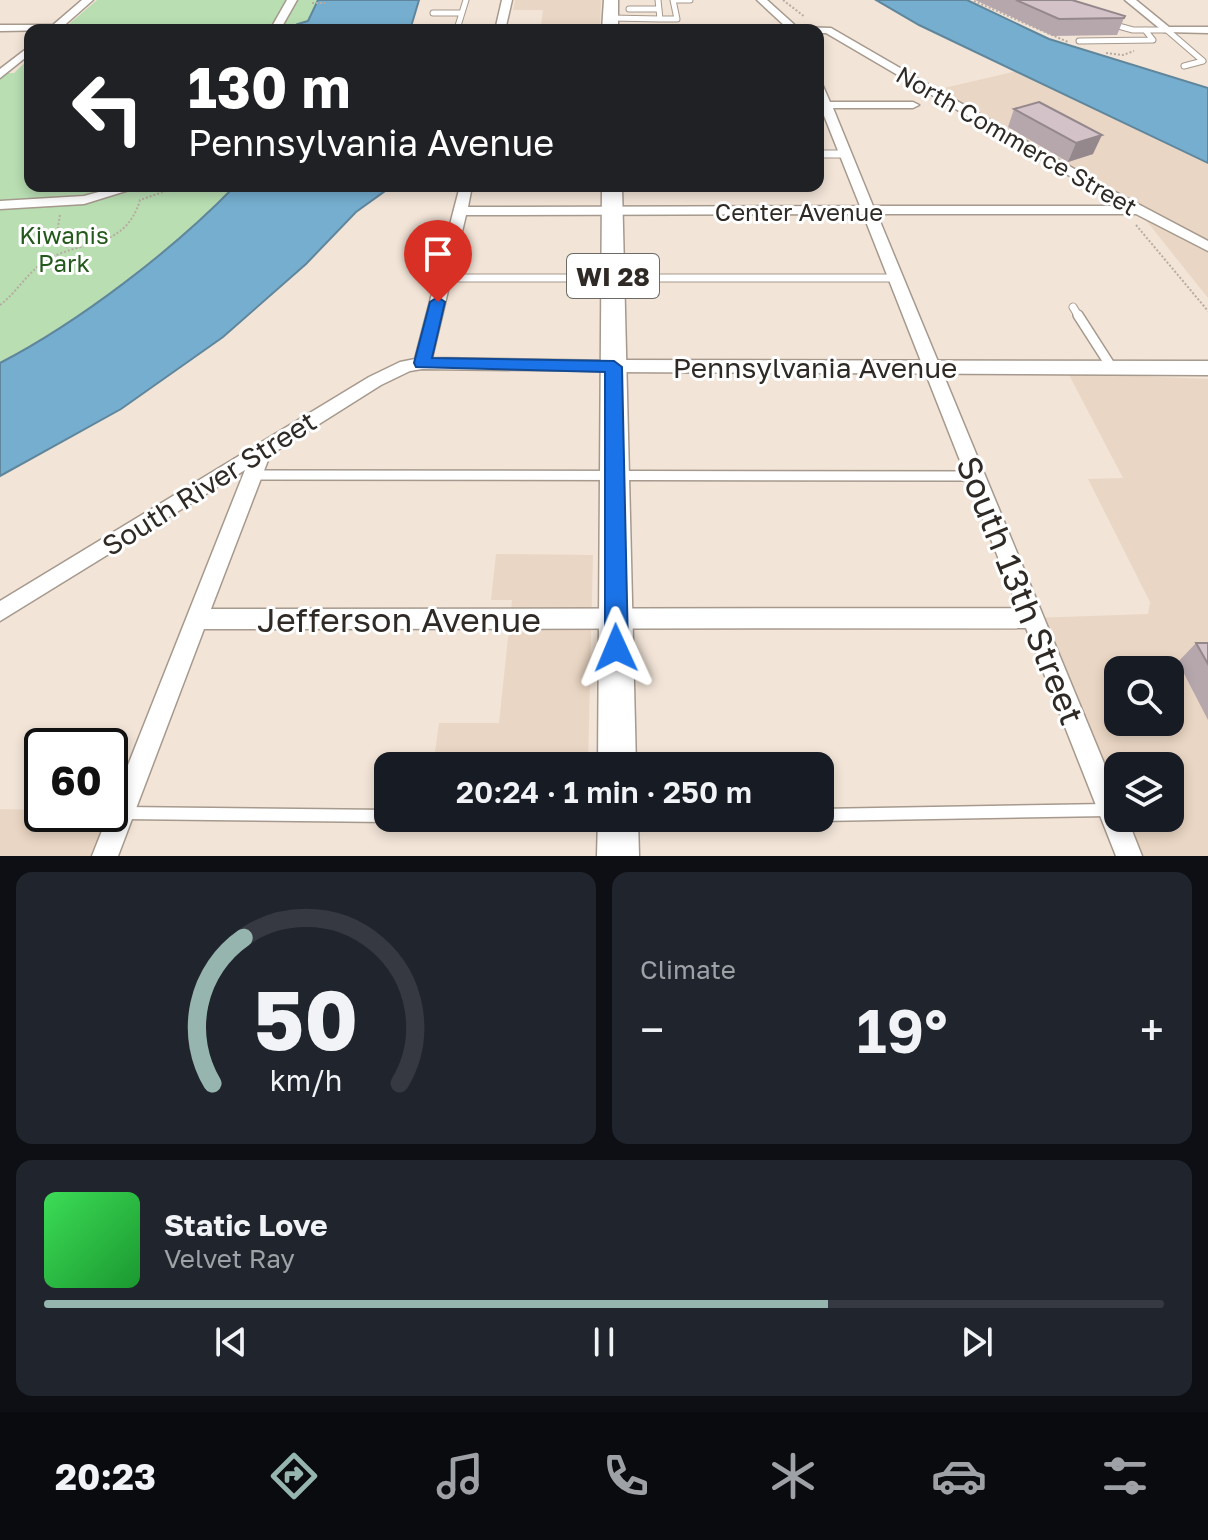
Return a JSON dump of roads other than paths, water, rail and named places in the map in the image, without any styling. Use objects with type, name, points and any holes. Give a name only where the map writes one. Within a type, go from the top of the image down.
[{"type":"main road","points":[[610,24],[611,0]]},
{"type":"main road","name":"WI 28","points":[[612,192],[617,752]]},
{"type":"main road","points":[[618,832],[618,856]]},
{"type":"street","points":[[60,24],[88,0]]},
{"type":"street","points":[[278,24],[292,0]]},
{"type":"street","points":[[501,24],[507,0]]},
{"type":"street","points":[[762,0],[788,24]]},
{"type":"street","points":[[1130,0],[1167,30],[1208,30]]},
{"type":"street","points":[[0,28],[24,28]]},
{"type":"street","name":"North Commerce Street","points":[[824,30],[1137,210],[1208,247]]},
{"type":"street","points":[[0,75],[24,54]]},
{"type":"street","points":[[824,105],[913,105]]},
{"type":"street","name":"South 13th Street","points":[[824,109],[846,154],[1104,793]]},
{"type":"street","points":[[0,205],[60,203],[116,192]]},
{"type":"street","points":[[422,363],[465,192]]},
{"type":"street","name":"Center Avenue","points":[[461,211],[1137,210]]},
{"type":"street","name":"Pennsylvania Avenue","points":[[422,363],[614,367],[1208,368]]},
{"type":"street","name":"South River Street","points":[[0,612],[375,381],[406,366],[422,363]]},
{"type":"street","points":[[128,795],[262,451]]},
{"type":"street","name":"Jefferson Avenue","points":[[197,619],[1032,618]]},
{"type":"street","points":[[105,856],[114,832]]},
{"type":"street","name":"South 13th Street","points":[[1120,832],[1129,856]]},
{"type":"lane","points":[[459,24],[466,0]]},
{"type":"lane","points":[[658,0],[660,19]]},
{"type":"lane","points":[[624,24],[677,19],[673,0],[690,0]]},
{"type":"lane","points":[[629,9],[659,9]]},
{"type":"lane","points":[[433,13],[462,13]]},
{"type":"lane","points":[[1105,22],[1133,30],[1167,30],[1203,62],[1184,66]]},
{"type":"lane","points":[[1079,41],[1153,40],[1145,30]]},
{"type":"lane","points":[[824,154],[846,154]]},
{"type":"lane","points":[[444,278],[896,278]]},
{"type":"lane","points":[[1073,307],[1112,368]]},
{"type":"lane","points":[[251,475],[976,476]]},
{"type":"lane","points":[[834,815],[1104,810]]},
{"type":"lane","points":[[128,813],[374,816]]},
{"type":"water","points":[[318,0],[419,0],[412,24],[298,24],[308,21]]},
{"type":"water","points":[[876,0],[967,0],[1049,39],[1208,88],[1208,163],[919,25]]},
{"type":"water","points":[[229,192],[384,192],[356,212],[306,264],[223,337],[121,409],[0,476],[0,363],[93,306]]},
{"type":"park label","name":"Kiwanis Park","points":[[64,248]]}]
